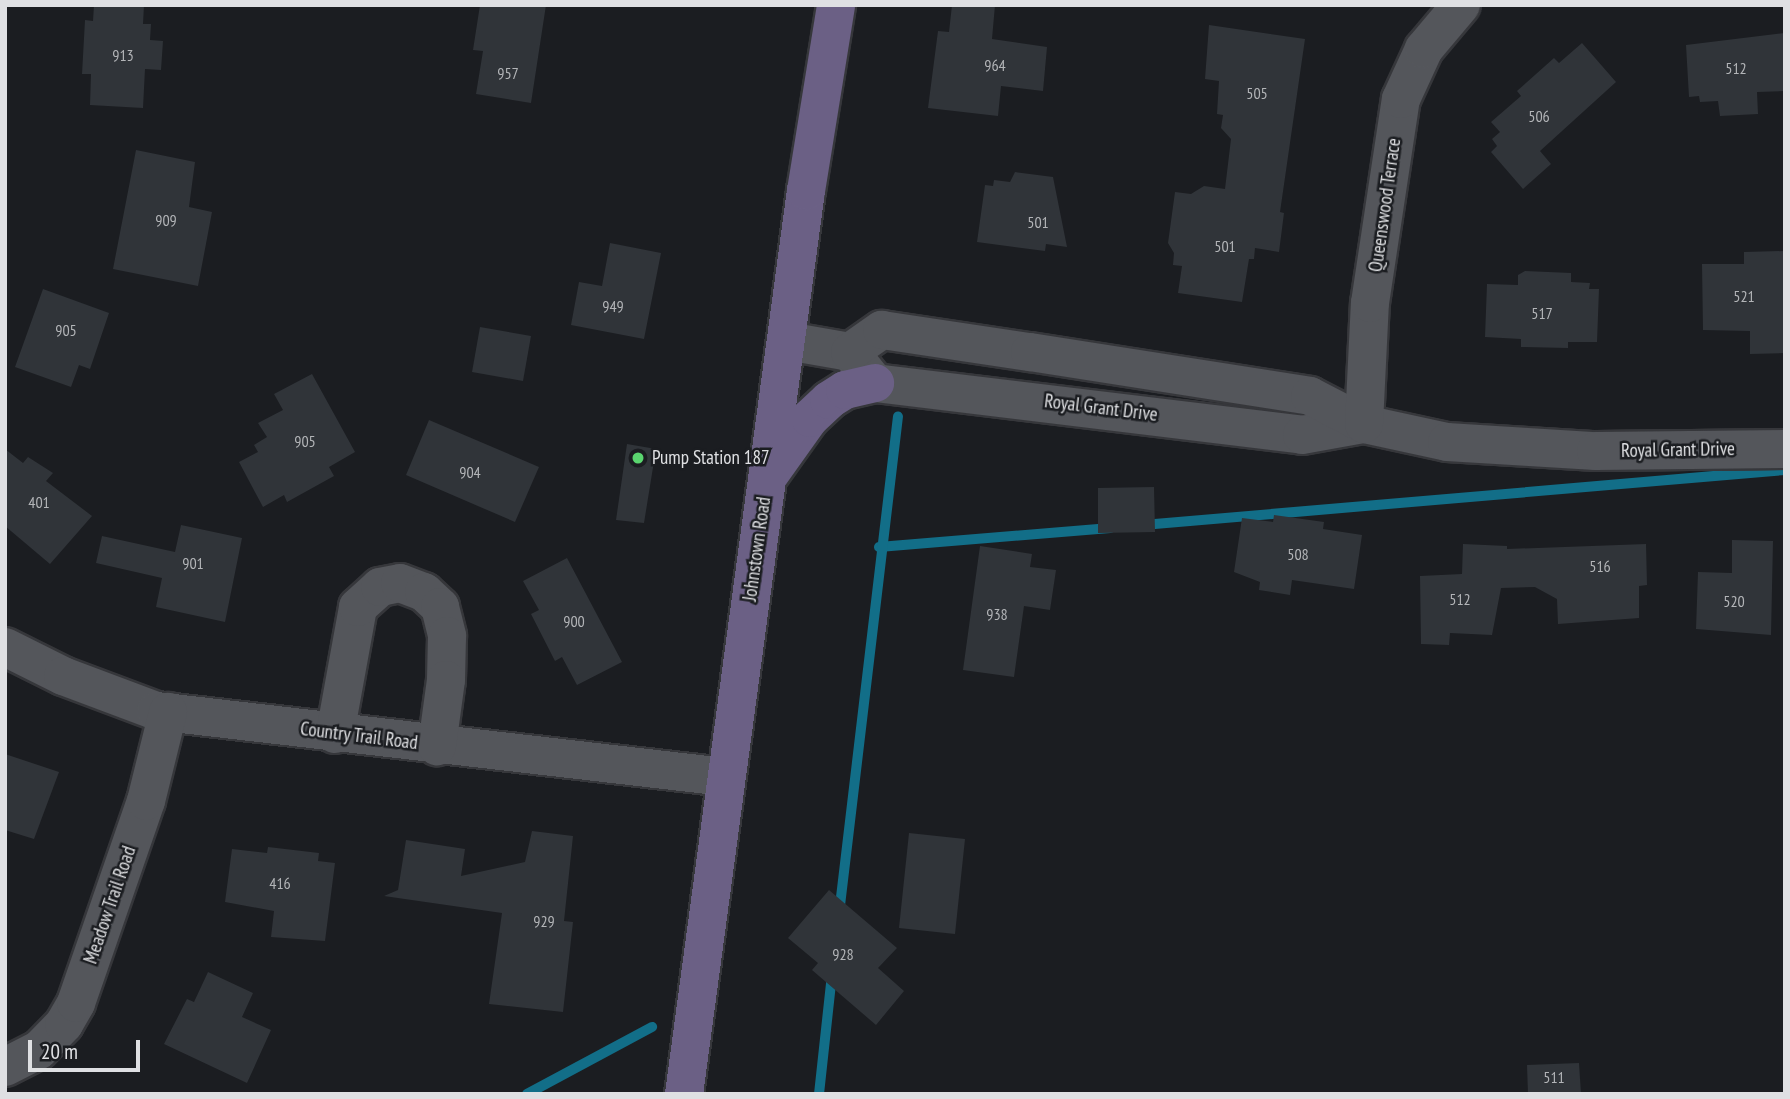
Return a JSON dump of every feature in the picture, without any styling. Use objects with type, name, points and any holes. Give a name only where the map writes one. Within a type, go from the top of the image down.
[{"type":"main road","name":"Johnstown Road","points":[[684,1094],[724,777],[836,5]]},
{"type":"main road","points":[[767,479],[810,418],[829,400],[845,390],[876,383]]},
{"type":"street","name":"Queenswood Terrace","points":[[1364,424],[1370,303],[1401,99],[1424,49],[1461,5]]},
{"type":"street","name":"Royal Grant Drive","points":[[850,352],[882,330],[1310,396],[1364,424],[1447,442],[1582,450],[1785,449]]},
{"type":"street","points":[[787,341],[850,352],[876,383]]},
{"type":"street","name":"Royal Grant Drive","points":[[876,383],[1302,435],[1364,424]]},
{"type":"street","points":[[335,734],[358,607],[380,587],[400,583],[424,592],[440,607],[447,636],[437,746]]},
{"type":"street","name":"Country Trail Road","points":[[5,647],[63,676],[168,712],[437,746],[724,777]]},
{"type":"street","name":"Meadow Trail Road","points":[[5,1068],[39,1050],[64,1024],[76,1003],[146,801],[168,712]]},
{"type":"building","points":[[94,5],[144,5],[143,24],[151,24],[150,40],[163,41],[161,70],[145,69],[143,108],[90,105],[91,74],[82,74],[85,20],[93,21]]},
{"type":"building","points":[[480,5],[546,5],[531,103],[476,94],[483,51],[473,50]]},
{"type":"building","points":[[952,5],[995,5],[992,39],[1047,47],[1043,91],[1001,86],[998,116],[928,108],[938,31],[949,32]]},
{"type":"building","points":[[1209,25],[1305,39],[1280,212],[1284,213],[1279,252],[1255,248],[1254,259],[1249,259],[1242,302],[1178,293],[1182,266],[1173,265],[1174,253],[1168,243],[1175,192],[1191,194],[1204,186],[1225,189],[1231,139],[1221,128],[1223,115],[1217,114],[1219,81],[1205,79]]},
{"type":"building","points":[[1785,33],[1785,91],[1757,92],[1758,114],[1720,116],[1718,101],[1700,102],[1699,96],[1689,97],[1686,45]]},
{"type":"building","points":[[1582,43],[1616,82],[1540,151],[1551,164],[1523,189],[1491,152],[1497,146],[1492,139],[1500,132],[1491,122],[1521,96],[1517,91],[1554,58],[1559,63]]},
{"type":"building","points":[[136,150],[195,162],[189,207],[212,212],[198,286],[113,269]]},
{"type":"building","points":[[1015,172],[1053,177],[1067,247],[1046,244],[1045,251],[977,242],[985,185],[993,186],[994,180],[1010,182]]},
{"type":"building","points":[[610,243],[661,253],[644,339],[571,325],[579,282],[602,286]]},
{"type":"building","points":[[1785,251],[1785,353],[1750,354],[1750,331],[1703,330],[1702,264],[1744,264],[1744,252]]},
{"type":"building","points":[[1525,271],[1571,273],[1571,282],[1590,283],[1589,289],[1599,289],[1597,342],[1568,342],[1568,348],[1521,347],[1521,339],[1485,337],[1487,284],[1518,285],[1518,275]]},
{"type":"building","points":[[43,289],[109,313],[90,369],[79,365],[71,387],[15,367]]},
{"type":"building","points":[[480,327],[531,336],[523,381],[472,372]]},
{"type":"building","points":[[312,374],[355,452],[329,467],[334,476],[287,502],[284,495],[263,507],[239,462],[258,452],[254,445],[267,437],[258,423],[283,410],[274,394]]},
{"type":"building","points":[[429,420],[539,467],[515,522],[406,475]]},
{"type":"building","points":[[627,444],[656,449],[644,523],[616,520]]},
{"type":"building","points":[[5,449],[23,463],[28,457],[53,473],[46,481],[92,516],[50,564],[5,526]]},
{"type":"building","points":[[1154,487],[1155,532],[1098,533],[1098,488]]},
{"type":"building","points":[[1274,515],[1324,522],[1323,529],[1362,535],[1354,589],[1292,580],[1290,595],[1259,590],[1260,582],[1234,572],[1242,518],[1273,522]]},
{"type":"building","points":[[181,525],[242,538],[225,622],[156,607],[162,578],[96,563],[102,536],[175,552]]},
{"type":"building","points":[[1732,540],[1773,541],[1771,635],[1696,629],[1698,572],[1732,573]]},
{"type":"building","points":[[1463,544],[1507,546],[1507,549],[1646,544],[1647,585],[1639,586],[1639,618],[1558,624],[1557,599],[1535,587],[1501,588],[1492,635],[1450,633],[1449,645],[1421,644],[1420,576],[1462,574]]},
{"type":"building","points":[[980,546],[1032,554],[1030,567],[1056,570],[1050,610],[1024,606],[1014,677],[963,670]]},
{"type":"building","points":[[567,558],[622,662],[577,685],[562,657],[555,661],[531,614],[539,610],[523,581]]},
{"type":"building","points":[[5,754],[59,772],[34,839],[5,830]]},
{"type":"building","points":[[532,831],[573,836],[564,921],[573,922],[563,1012],[489,1004],[502,913],[384,896],[398,890],[406,840],[465,849],[461,876],[525,862]]},
{"type":"building","points":[[909,833],[965,839],[955,934],[899,928]]},
{"type":"building","points":[[268,847],[319,853],[318,861],[335,863],[325,941],[271,937],[274,911],[225,902],[232,849],[267,853]]},
{"type":"building","points":[[829,890],[897,948],[878,968],[904,991],[876,1025],[812,970],[818,963],[788,938]]},
{"type":"building","points":[[208,972],[253,993],[242,1017],[271,1030],[247,1083],[164,1044],[187,999],[194,1002]]},
{"type":"building","points":[[1579,1063],[1581,1094],[1528,1094],[1527,1065]]},
{"type":"waterway","points":[[839,914],[898,416]]},
{"type":"waterway","points":[[1143,525],[1785,470]]},
{"type":"waterway","points":[[879,547],[1110,528]]},
{"type":"waterway","points":[[819,1094],[832,975]]},
{"type":"waterway","points":[[527,1094],[652,1027]]},
{"type":"place","name":"Pump Station 187","points":[[638,458]]}]
